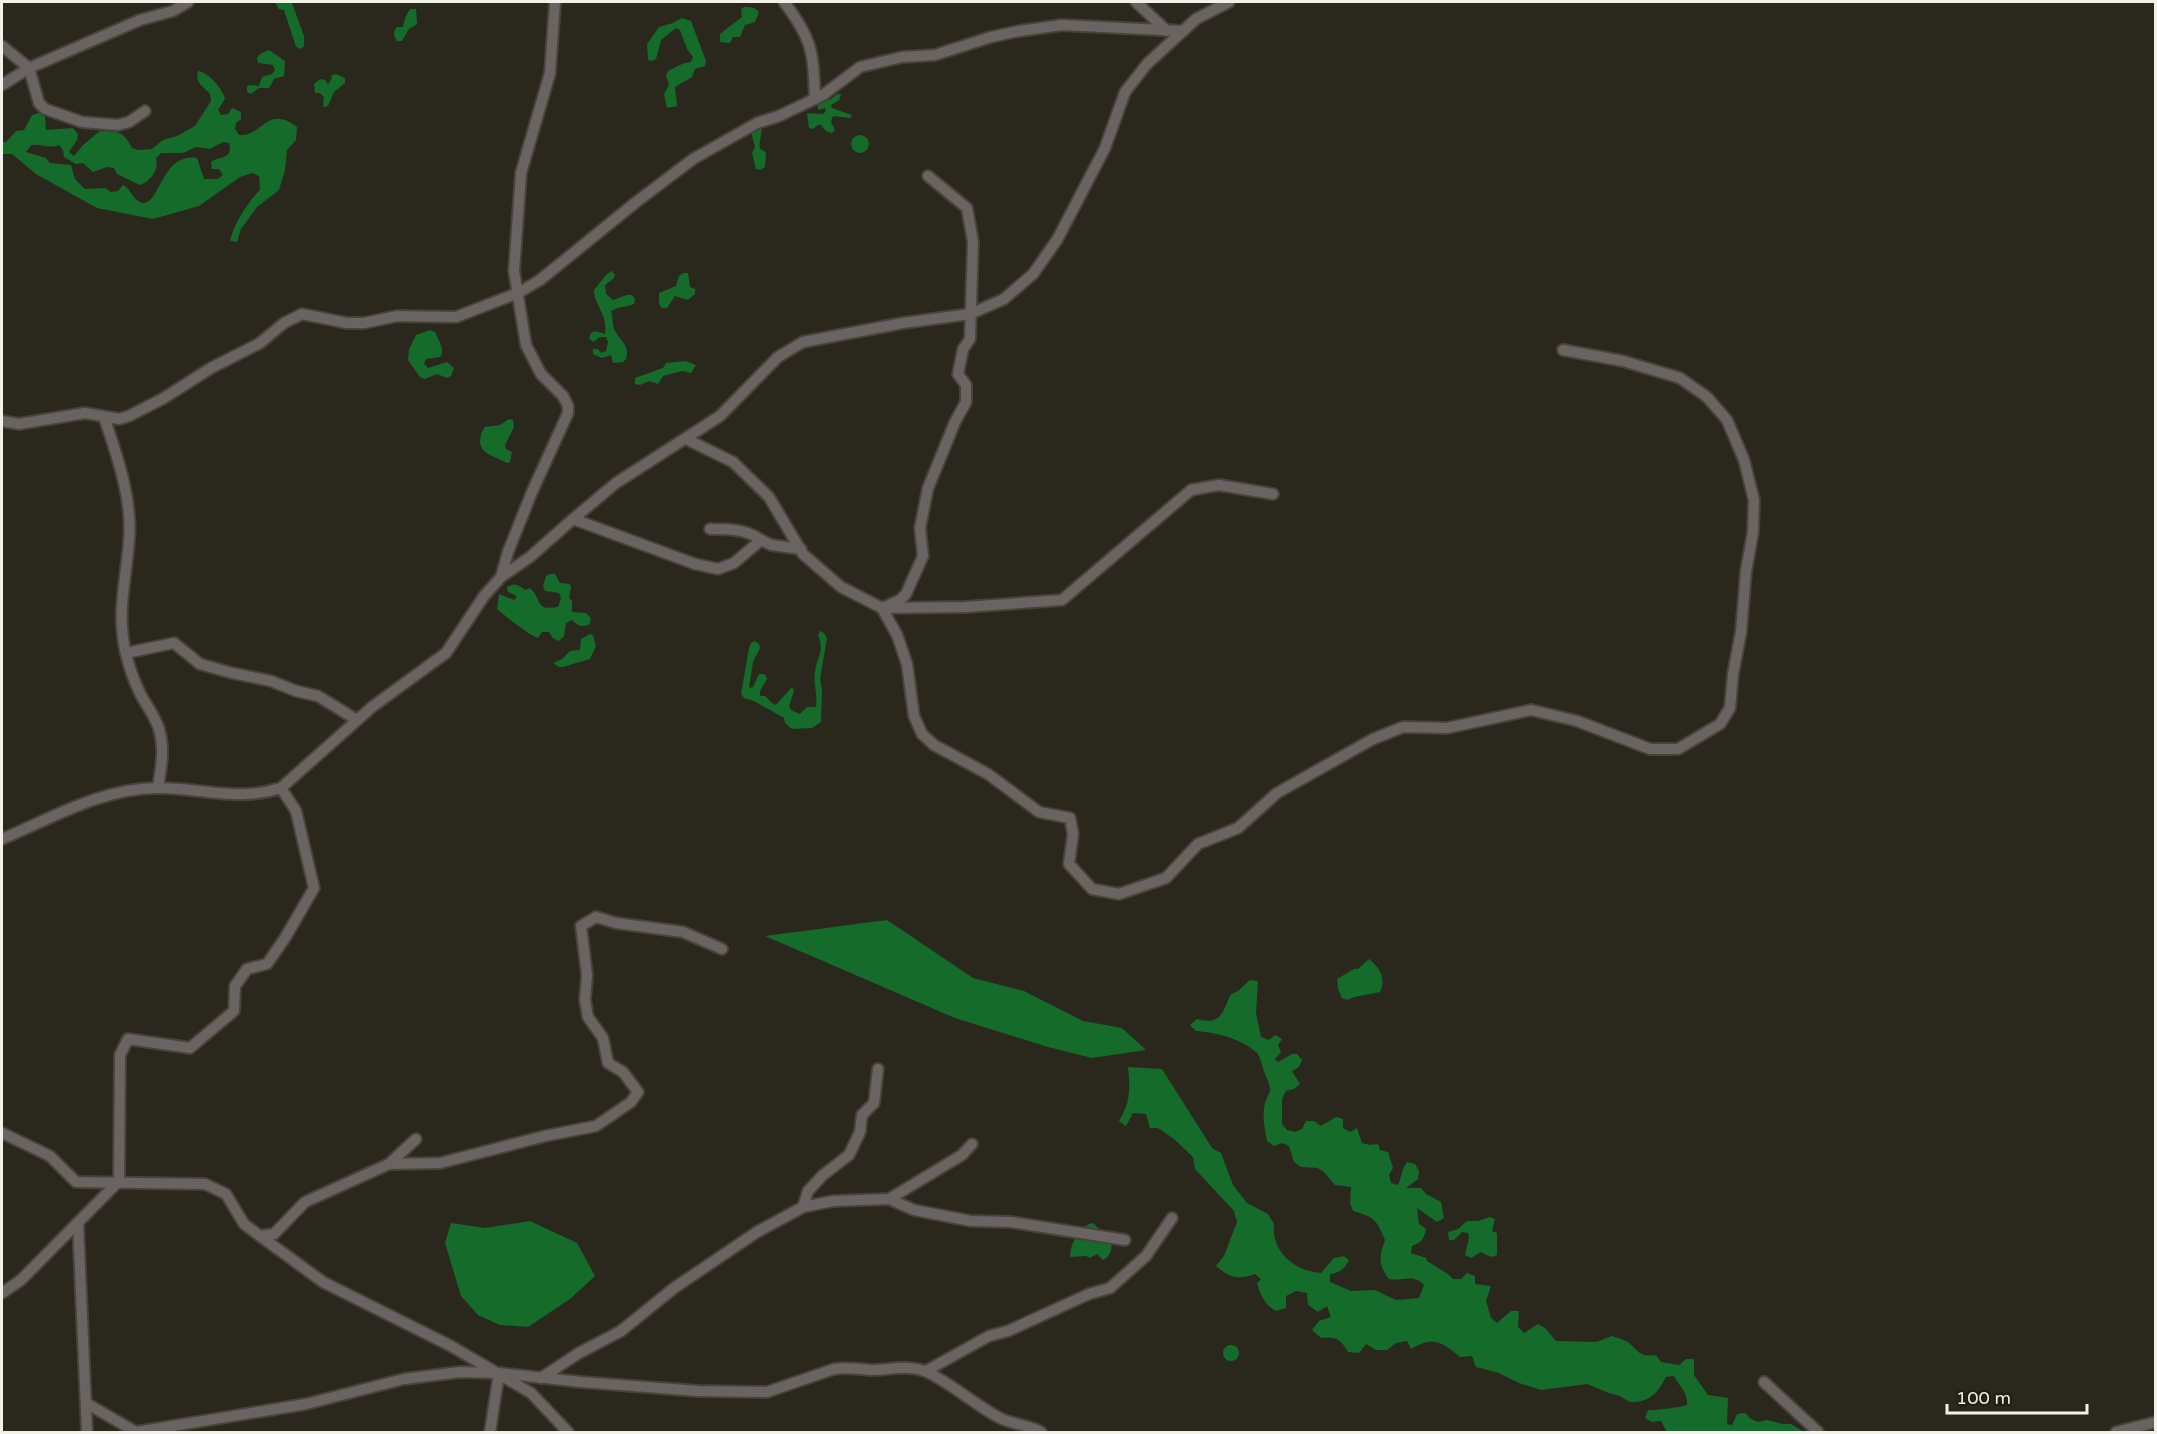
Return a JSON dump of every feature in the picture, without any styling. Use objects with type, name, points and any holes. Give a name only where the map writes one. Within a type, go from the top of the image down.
[{"type":"street","points":[[2,85],[29,68],[140,20],[173,11],[188,2]]},
{"type":"street","points":[[501,577],[508,552],[528,502],[568,413],[568,406],[562,396],[542,374],[530,356],[526,345],[515,280],[514,255],[521,173],[550,73],[555,2]]},
{"type":"street","points":[[784,2],[807,35],[813,63],[815,99]]},
{"type":"street","points":[[1136,2],[1167,31]]},
{"type":"street","points":[[2,839],[82,804],[118,792],[158,788],[240,796],[263,794],[282,788],[375,705],[446,653],[484,596],[501,577],[530,557],[616,483],[720,416],[778,357],[803,342],[903,323],[970,314],[1004,298],[1033,274],[1058,240],[1105,148],[1125,92],[1147,64],[1196,19],[1229,2]]},
{"type":"street","points":[[2,421],[18,424],[85,413],[104,417],[129,416],[167,396],[211,368],[260,343],[297,315],[308,314],[347,323],[397,316],[447,318],[456,317],[518,293],[540,280],[693,159],[757,123],[779,116],[823,95],[860,66],[902,57],[935,54],[991,37],[1062,25],[1183,31]]},
{"type":"street","points":[[2,46],[29,68],[39,102],[45,109],[82,122],[118,125],[129,122],[145,111]]},
{"type":"street","points":[[882,608],[900,600],[906,594],[923,556],[920,528],[928,488],[955,422],[966,402],[966,385],[958,374],[963,349],[970,339],[973,242],[967,208],[928,176]]},
{"type":"street","points":[[882,608],[897,635],[907,664],[914,716],[922,734],[934,745],[988,774],[1039,812],[1070,818],[1073,834],[1069,864],[1092,889],[1119,894],[1166,878],[1198,844],[1238,828],[1276,793],[1373,739],[1403,727],[1447,728],[1531,710],[1577,721],[1650,749],[1678,749],[1720,724],[1730,708],[1733,674],[1741,632],[1746,571],[1753,532],[1754,500],[1744,460],[1727,420],[1707,397],[1680,378],[1623,361],[1563,350]]},
{"type":"street","points":[[104,417],[117,455],[129,509],[129,540],[122,592],[126,653],[138,689],[159,729],[163,756],[158,788]]},
{"type":"street","points":[[686,439],[733,462],[769,497],[801,549],[841,587],[882,608],[965,607],[1062,600],[1191,490],[1219,485],[1273,494]]},
{"type":"street","points":[[573,519],[695,564],[718,569],[734,563],[761,540]]},
{"type":"street","points":[[710,529],[726,529],[755,535],[771,545],[801,549]]},
{"type":"street","points":[[126,653],[174,642],[200,664],[270,681],[318,696],[357,720]]},
{"type":"street","points":[[2,1293],[21,1281],[118,1181],[120,1055],[128,1039],[190,1048],[234,1011],[235,986],[247,969],[267,964],[314,888],[296,811],[282,788]]},
{"type":"street","points":[[389,1164],[440,1163],[545,1136],[596,1126],[631,1102],[638,1092],[623,1072],[608,1063],[603,1038],[588,1017],[585,1000],[587,975],[581,926],[596,916],[616,923],[683,932],[722,949]]},
{"type":"street","points":[[803,1207],[808,1191],[823,1175],[849,1155],[860,1132],[862,1115],[874,1103],[878,1069]]},
{"type":"street","points":[[2,1133],[50,1156],[76,1182],[205,1184],[226,1194],[244,1224],[323,1282],[392,1315],[499,1373],[531,1393],[568,1432]]},
{"type":"street","points":[[260,1236],[274,1234],[305,1202],[389,1164],[416,1139]]},
{"type":"street","points":[[889,1199],[962,1155],[972,1144]]},
{"type":"street","points":[[541,1378],[579,1353],[621,1331],[674,1288],[757,1232],[803,1207],[833,1201],[889,1199],[914,1210],[971,1221],[1011,1222],[1125,1240]]},
{"type":"street","points":[[926,1371],[988,1336],[1008,1331],[1089,1294],[1110,1288],[1146,1256],[1172,1218]]},
{"type":"street","points":[[78,1224],[87,1432]]},
{"type":"street","points":[[86,1403],[136,1432],[306,1404],[404,1379],[460,1372],[499,1373],[698,1391],[767,1392],[834,1369],[902,1368],[926,1371],[1011,1424],[1031,1426],[1041,1432]]},
{"type":"street","points":[[490,1432],[499,1373]]},
{"type":"street","points":[[1764,1382],[1818,1432]]},
{"type":"street","points":[[2116,1432],[2156,1422]]},
{"type":"green space","points":[[275,2],[292,3],[304,36],[304,46],[301,49],[296,47],[284,10],[279,9]]},
{"type":"green space","points":[[754,8],[759,12],[755,22],[745,25],[740,37],[733,37],[730,43],[720,42],[720,34],[742,17],[741,9]]},
{"type":"green space","points":[[410,9],[416,9],[417,24],[409,29],[402,41],[397,41],[394,35],[395,30],[397,27],[403,27]]},
{"type":"green space","points":[[682,18],[691,21],[706,61],[705,66],[695,69],[692,77],[675,87],[677,106],[667,108],[664,94],[669,85],[666,75],[668,71],[691,62],[693,57],[687,49],[680,30],[676,28],[661,40],[656,59],[652,61],[648,60],[647,44],[659,27]]},
{"type":"green space","points":[[269,50],[285,61],[284,76],[274,79],[269,88],[259,88],[251,94],[247,92],[249,85],[259,86],[262,77],[272,74],[275,70],[273,65],[258,63],[257,58],[260,54]]},
{"type":"green space","points":[[198,71],[202,72],[221,91],[225,99],[218,110],[221,115],[228,114],[232,108],[241,112],[241,119],[236,123],[235,129],[239,135],[247,134],[271,120],[278,119],[297,127],[296,140],[287,150],[285,170],[279,190],[257,207],[241,229],[237,242],[230,241],[234,228],[246,207],[260,190],[259,176],[253,173],[240,177],[199,206],[153,219],[97,208],[36,174],[12,154],[2,154],[2,142],[6,142],[16,131],[24,130],[32,115],[39,113],[45,117],[46,130],[73,128],[78,134],[69,152],[74,156],[100,131],[123,135],[132,148],[152,149],[163,140],[177,136],[195,126],[211,101],[210,94],[197,78]],"holes":[[[223,142],[229,143],[230,152],[211,162],[212,169],[219,169],[223,175],[218,179],[204,179],[197,158],[185,158],[169,170],[154,196],[143,203],[123,185],[118,191],[111,192],[105,188],[85,189],[75,179],[71,165],[50,163],[46,158],[26,152],[31,145],[52,147],[59,145],[64,157],[76,164],[83,163],[93,172],[107,167],[114,168],[117,174],[140,185],[148,181],[153,174],[156,158],[161,153],[183,153],[196,147],[210,149]]]},
{"type":"green space","points":[[336,74],[345,78],[345,83],[334,92],[328,106],[323,107],[324,97],[320,93],[315,93],[314,84],[320,79],[325,80],[328,84],[332,75]]},
{"type":"green space","points":[[841,94],[840,99],[831,105],[832,108],[852,115],[850,118],[833,116],[831,122],[835,130],[832,133],[826,131],[821,125],[813,129],[809,128],[807,113],[823,114],[826,111],[825,108],[818,110],[818,103],[831,99]]},
{"type":"green space","points":[[760,125],[760,149],[766,152],[765,167],[760,170],[756,169],[752,153],[755,147],[751,132]]},
{"type":"green space","points":[[860,135],[866,138],[869,144],[866,150],[860,153],[854,150],[851,144],[854,138]]},
{"type":"green space","points":[[612,271],[615,275],[605,285],[606,294],[613,300],[627,295],[632,295],[635,299],[634,304],[611,311],[614,329],[627,350],[626,359],[623,362],[613,363],[611,355],[602,358],[593,354],[593,349],[598,349],[601,353],[606,351],[608,342],[606,337],[600,337],[593,342],[589,338],[595,331],[605,334],[605,321],[594,290]]},
{"type":"green space","points":[[688,273],[690,287],[695,289],[695,294],[688,300],[675,296],[667,308],[662,308],[659,304],[659,293],[676,286],[679,276]]},
{"type":"green space","points":[[430,330],[435,332],[442,354],[440,357],[426,359],[424,364],[428,368],[447,362],[454,368],[451,376],[447,378],[437,374],[425,379],[420,377],[408,360],[409,349],[416,335]]},
{"type":"green space","points":[[686,361],[696,365],[691,373],[682,371],[663,376],[658,384],[649,381],[640,385],[635,384],[635,378],[663,368],[666,363]]},
{"type":"green space","points":[[509,419],[513,420],[514,427],[505,445],[506,449],[512,452],[510,462],[507,463],[486,452],[480,441],[485,427],[500,425]]},
{"type":"green space","points":[[555,574],[560,583],[570,584],[569,598],[572,601],[572,612],[586,613],[591,618],[590,624],[585,626],[578,625],[572,620],[566,623],[564,636],[559,641],[549,632],[542,632],[538,638],[534,636],[497,609],[499,594],[514,600],[517,596],[508,592],[507,587],[514,585],[525,590],[530,588],[542,606],[558,607],[561,598],[559,593],[545,591],[543,586],[546,576]]},
{"type":"green space","points":[[820,631],[827,638],[820,679],[821,722],[812,728],[792,729],[785,723],[784,718],[744,698],[741,694],[749,648],[755,641],[760,648],[753,662],[749,688],[753,687],[759,674],[764,674],[767,678],[760,691],[760,696],[765,696],[776,705],[792,687],[794,691],[789,706],[791,710],[800,714],[807,707],[816,707],[815,676],[821,650],[818,635]]},
{"type":"green space","points":[[590,634],[593,635],[596,646],[590,659],[563,667],[553,663],[562,659],[570,651],[580,650],[581,639]]},
{"type":"green space","points":[[887,920],[973,978],[1024,991],[1083,1021],[1122,1028],[1146,1050],[1092,1058],[1048,1047],[955,1018],[765,936]]},
{"type":"green space","points":[[1369,959],[1381,974],[1383,982],[1380,992],[1347,1000],[1342,998],[1337,979],[1358,969]]},
{"type":"green space","points":[[1250,980],[1258,981],[1256,1013],[1261,1037],[1269,1040],[1275,1035],[1282,1039],[1278,1045],[1281,1052],[1275,1059],[1278,1062],[1292,1054],[1297,1054],[1302,1060],[1299,1067],[1292,1071],[1300,1084],[1286,1091],[1282,1099],[1282,1124],[1287,1130],[1295,1132],[1302,1129],[1306,1121],[1314,1121],[1321,1126],[1336,1117],[1343,1119],[1343,1128],[1350,1132],[1357,1128],[1362,1143],[1378,1144],[1380,1150],[1388,1152],[1393,1168],[1389,1175],[1391,1183],[1398,1185],[1407,1162],[1415,1164],[1419,1171],[1418,1179],[1406,1188],[1421,1188],[1426,1194],[1441,1202],[1444,1218],[1437,1222],[1417,1208],[1419,1224],[1426,1229],[1422,1240],[1412,1246],[1411,1253],[1426,1258],[1453,1279],[1461,1279],[1467,1273],[1475,1276],[1475,1284],[1491,1286],[1486,1301],[1491,1318],[1497,1323],[1511,1311],[1519,1311],[1518,1327],[1524,1333],[1538,1324],[1545,1328],[1556,1341],[1596,1342],[1612,1336],[1626,1341],[1642,1354],[1656,1355],[1661,1362],[1679,1365],[1686,1359],[1694,1359],[1694,1375],[1708,1395],[1728,1398],[1727,1424],[1732,1425],[1737,1414],[1745,1413],[1758,1422],[1767,1420],[1791,1424],[1804,1432],[1667,1432],[1661,1421],[1652,1422],[1645,1418],[1648,1410],[1687,1405],[1685,1393],[1674,1376],[1666,1377],[1660,1388],[1648,1399],[1630,1402],[1587,1384],[1541,1390],[1499,1373],[1476,1367],[1472,1356],[1460,1357],[1437,1342],[1425,1343],[1411,1349],[1407,1341],[1396,1343],[1387,1350],[1376,1350],[1366,1344],[1359,1353],[1348,1352],[1337,1339],[1321,1338],[1312,1330],[1319,1321],[1331,1317],[1327,1306],[1318,1312],[1308,1305],[1307,1293],[1296,1291],[1286,1296],[1286,1308],[1276,1311],[1269,1306],[1260,1292],[1257,1283],[1261,1279],[1255,1274],[1234,1277],[1216,1266],[1224,1256],[1237,1222],[1234,1211],[1195,1169],[1193,1157],[1158,1128],[1150,1128],[1146,1114],[1133,1113],[1126,1126],[1119,1121],[1129,1095],[1128,1067],[1162,1069],[1212,1148],[1221,1153],[1233,1185],[1247,1203],[1268,1214],[1274,1224],[1276,1243],[1294,1264],[1321,1273],[1334,1258],[1344,1256],[1349,1260],[1341,1270],[1330,1274],[1330,1282],[1351,1291],[1375,1290],[1396,1300],[1419,1298],[1424,1285],[1416,1279],[1389,1279],[1381,1260],[1385,1240],[1374,1220],[1353,1211],[1350,1203],[1351,1187],[1335,1185],[1318,1168],[1301,1167],[1294,1162],[1289,1146],[1282,1143],[1274,1146],[1267,1141],[1264,1110],[1270,1087],[1256,1052],[1236,1040],[1196,1031],[1190,1025],[1197,1019],[1212,1021],[1220,1016],[1231,994]]},
{"type":"green space","points":[[1490,1217],[1495,1219],[1492,1231],[1497,1233],[1497,1255],[1491,1257],[1481,1252],[1471,1258],[1465,1255],[1468,1233],[1462,1232],[1454,1240],[1449,1240],[1448,1232],[1458,1229],[1467,1221],[1478,1221]]},
{"type":"green space","points":[[530,1221],[577,1243],[595,1276],[570,1299],[528,1327],[500,1325],[478,1315],[461,1296],[445,1243],[451,1223],[485,1228]]},
{"type":"green space","points":[[1093,1223],[1099,1229],[1098,1234],[1111,1243],[1109,1255],[1103,1260],[1097,1254],[1090,1258],[1070,1257],[1072,1246],[1080,1231]]},
{"type":"green space","points":[[1231,1345],[1239,1353],[1231,1361],[1223,1353]]}]
